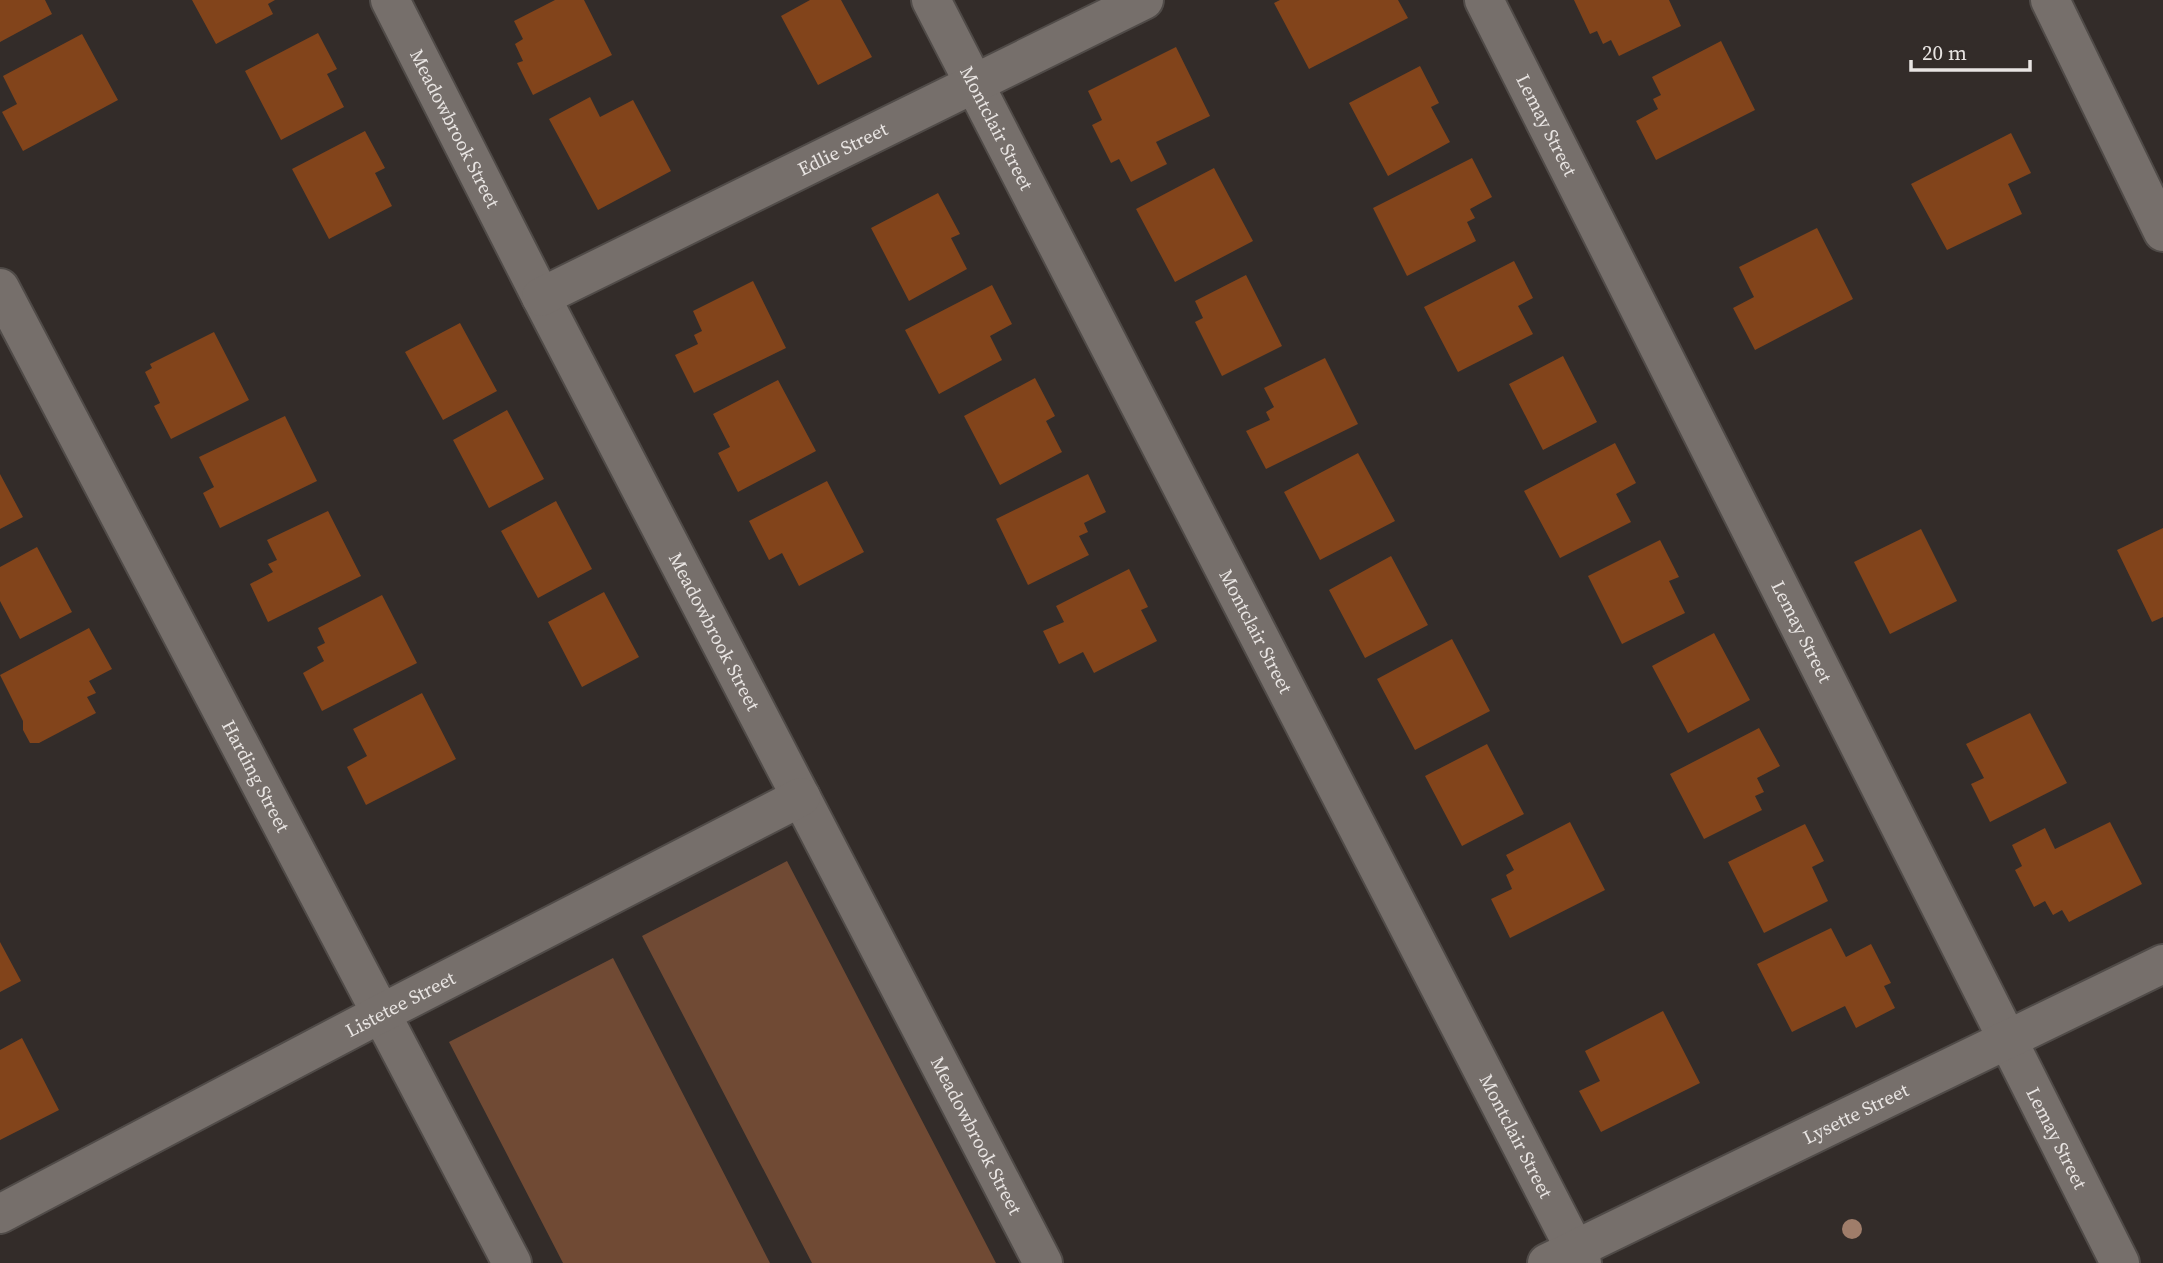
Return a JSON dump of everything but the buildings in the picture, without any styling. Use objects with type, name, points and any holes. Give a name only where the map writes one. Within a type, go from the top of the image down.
[{"type":"street","name":"Meadowbrook Street","points":[[390,0],[541,297],[1043,1263]]},
{"type":"street","name":"Montclair Street","points":[[931,0],[1568,1258]]},
{"type":"street","name":"Edlie Street","points":[[541,297],[1144,0]]},
{"type":"street","name":"Lemay Street","points":[[1484,0],[2120,1263]]},
{"type":"street","points":[[2050,0],[2163,232]]},
{"type":"street","name":"Harding Street","points":[[0,288],[512,1263]]},
{"type":"street","name":"Listetee Street","points":[[0,1214],[382,1013],[802,797]]},
{"type":"street","name":"Lysette Street","points":[[1568,1258],[2163,964]]},
{"type":"shaded area","points":[[787,861],[996,1263],[812,1263],[642,936]]},
{"type":"shaded area","points":[[613,958],[770,1263],[563,1263],[449,1042]]}]
